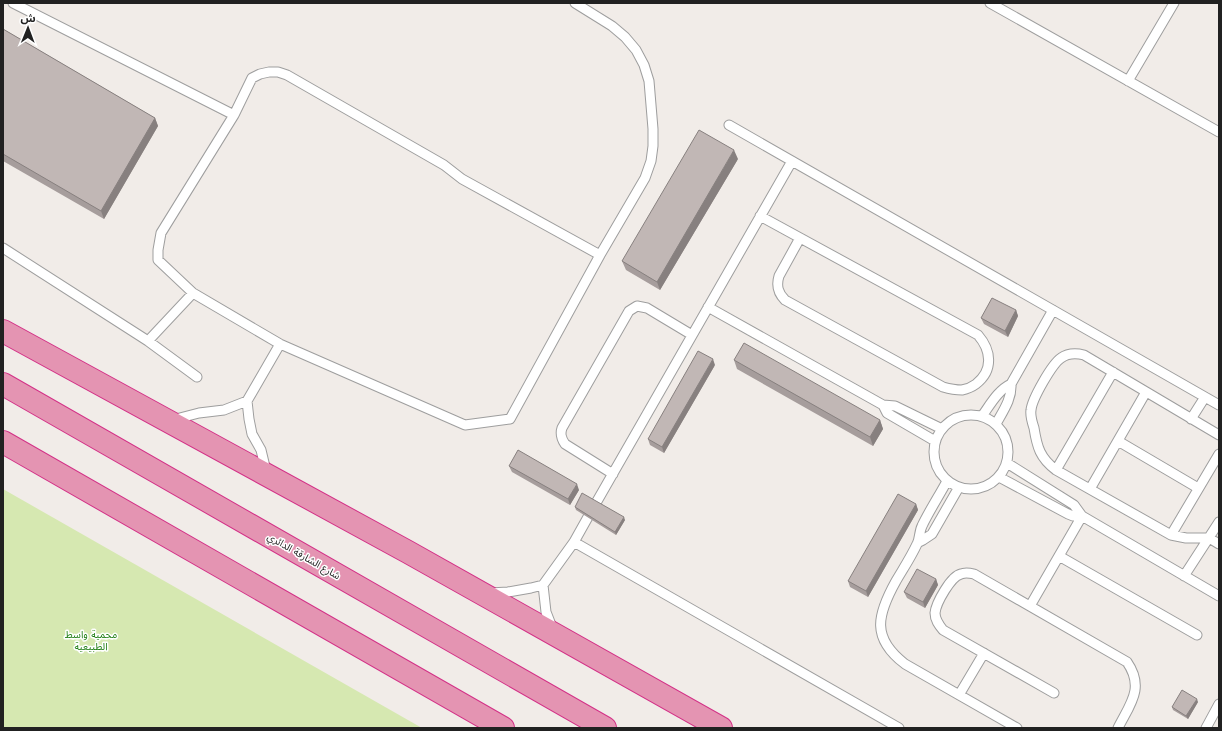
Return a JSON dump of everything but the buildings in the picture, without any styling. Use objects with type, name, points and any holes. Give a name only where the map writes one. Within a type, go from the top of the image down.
[{"type":"highway","points":[[3,331],[483,594],[721,728]]},
{"type":"highway","name":"شارع الشارقة الدائري","points":[[3,384],[605,728]]},
{"type":"highway","points":[[3,442],[503,728]]},
{"type":"lane","points":[[13,3],[234,115]]},
{"type":"lane","points":[[575,3],[612,26],[625,37],[636,50],[644,65],[649,81],[653,129],[651,161],[645,178],[600,255],[510,419],[465,425],[280,344],[193,293],[158,260],[159,242],[162,233],[234,115],[252,78],[269,72],[278,72],[287,75],[444,165],[462,179],[600,255]]},
{"type":"lane","points":[[990,3],[1219,132]]},
{"type":"lane","points":[[1128,81],[1174,3]]},
{"type":"lane","points":[[729,125],[1219,405]]},
{"type":"lane","points":[[596,503],[792,161]]},
{"type":"lane","points":[[760,216],[978,335],[984,342],[988,352],[989,362],[986,372],[981,380],[973,386],[963,390],[953,390],[943,386],[785,300],[778,292],[777,282],[800,238]]},
{"type":"lane","points":[[3,248],[148,341],[197,378]]},
{"type":"lane","points":[[148,341],[193,293]]},
{"type":"lane","points":[[613,474],[565,444],[561,436],[562,428],[629,311],[637,306],[647,308],[692,335]]},
{"type":"lane","points":[[708,307],[883,405],[887,412],[935,442]]},
{"type":"lane","points":[[982,416],[1000,392],[1011,384],[1053,310]]},
{"type":"lane","points":[[267,475],[261,450],[252,434],[247,401],[280,344]]},
{"type":"lane","points":[[1219,435],[1084,355],[1066,355],[1055,362],[1033,400],[1031,412],[1037,446],[1044,460],[1056,470],[1170,535],[1186,538],[1209,538],[1219,544]]},
{"type":"lane","points":[[1056,470],[1113,372]]},
{"type":"lane","points":[[996,424],[1010,399],[1012,390],[1011,384]]},
{"type":"lane","points":[[1090,489],[1146,392]]},
{"type":"lane","points":[[1191,419],[1205,397]]},
{"type":"lane","points":[[168,421],[199,413],[224,410],[247,401]]},
{"type":"lane","points":[[883,405],[887,404],[895,406],[942,429]]},
{"type":"lane","points":[[960,416],[982,416],[996,424],[1003,432],[1009,452],[1007,463],[1000,476],[991,484],[970,490],[959,488],[947,481],[940,473],[935,463],[935,442],[942,429],[950,421],[960,416]]},
{"type":"lane","points":[[1118,441],[1198,488]]},
{"type":"lane","points":[[1170,535],[1219,454]]},
{"type":"lane","points":[[1007,463],[1074,505],[1082,516]]},
{"type":"lane","points":[[1000,476],[1068,514],[1082,516],[1219,596]]},
{"type":"lane","points":[[947,481],[921,528],[919,542],[882,610],[882,635],[887,647],[905,664],[1017,728]]},
{"type":"lane","points":[[919,542],[932,534],[959,488]]},
{"type":"lane","points":[[1030,606],[1082,516]]},
{"type":"lane","points":[[483,594],[508,592],[543,585],[574,542],[588,517]]},
{"type":"lane","points":[[1184,576],[1219,522]]},
{"type":"lane","points":[[574,542],[899,728]]},
{"type":"lane","points":[[1059,556],[1197,635]]},
{"type":"lane","points":[[1054,693],[943,630],[936,619],[937,606],[950,582],[955,577],[967,573],[974,574],[1126,662],[1132,670],[1136,688],[1134,698],[1118,728]]},
{"type":"lane","points":[[543,585],[546,612],[554,634]]},
{"type":"lane","points":[[959,695],[984,653]]},
{"type":"lane","points":[[1206,728],[1219,704]]},
{"type":"green space","name":"محمية واسط الطبيعية","points":[[3,489],[422,728],[3,728]]}]
